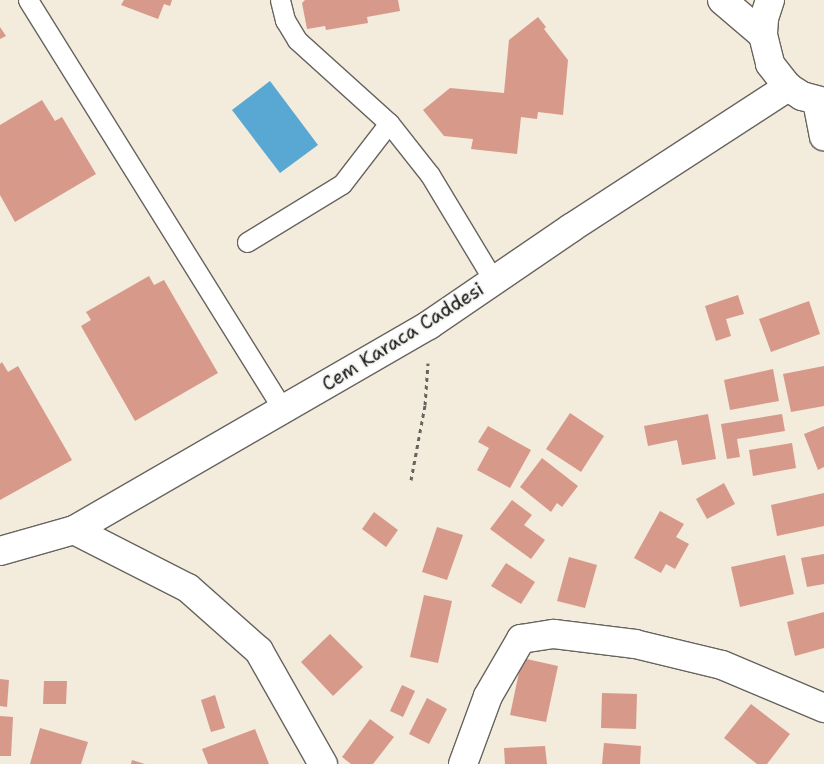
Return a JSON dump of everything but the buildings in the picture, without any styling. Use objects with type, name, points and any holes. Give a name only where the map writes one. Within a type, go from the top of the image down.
[{"type":"street","points":[[722,0],[763,35]]},
{"type":"street","points":[[770,0],[764,19],[763,35],[770,64],[788,87],[802,96],[821,102],[824,136]]},
{"type":"street","name":"Cem Karaca Caddesi","points":[[0,552],[74,530],[430,325],[788,87]]},
{"type":"street","points":[[74,530],[188,588],[259,651],[323,764]]},
{"type":"street","points":[[463,764],[488,696],[521,639],[554,634],[634,644],[722,665],[824,708]]},
{"type":"lane","points":[[28,0],[283,410]]},
{"type":"lane","points":[[280,0],[285,20],[298,40],[389,123],[430,176],[494,281]]},
{"type":"lane","points":[[247,242],[342,184],[389,123]]},
{"type":"path","points":[[411,480],[426,405]]},
{"type":"water","points":[[270,81],[318,145],[280,173],[232,110]]}]
